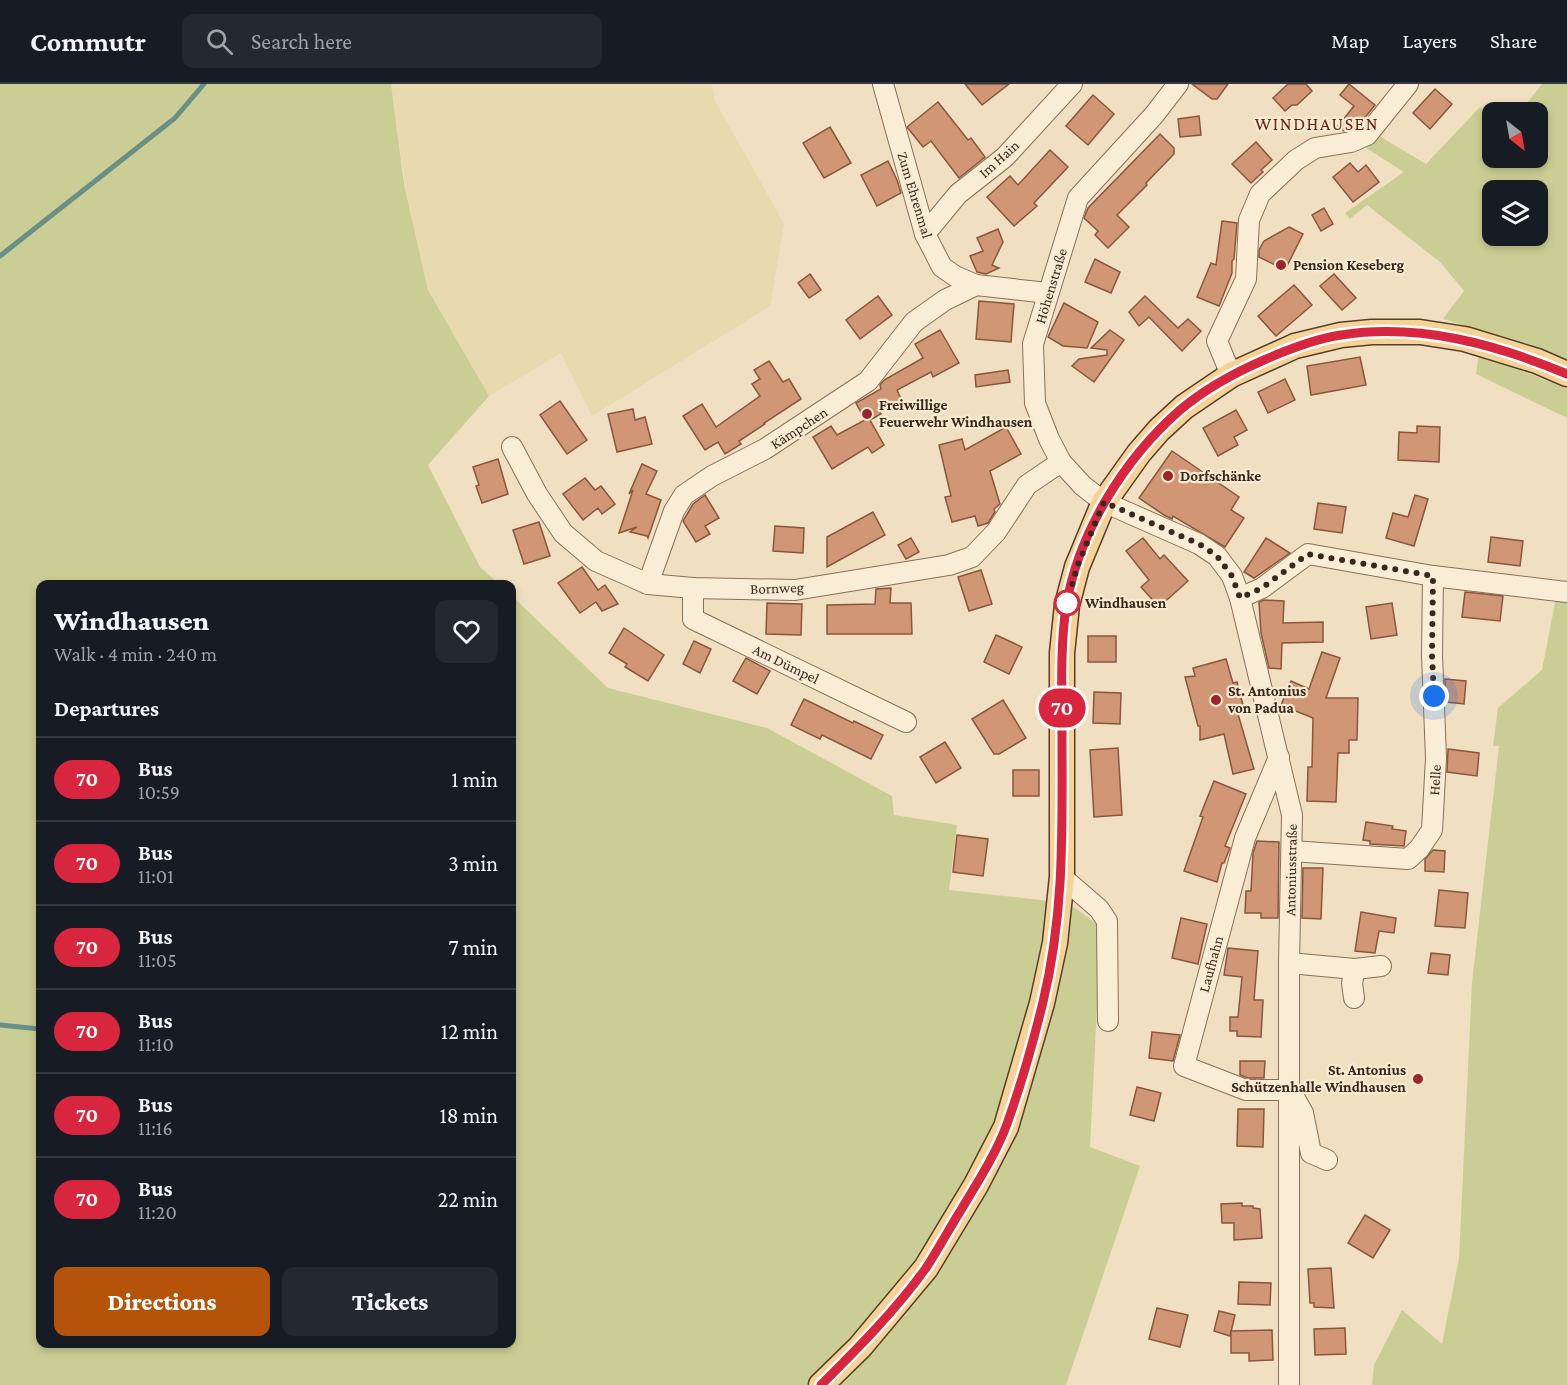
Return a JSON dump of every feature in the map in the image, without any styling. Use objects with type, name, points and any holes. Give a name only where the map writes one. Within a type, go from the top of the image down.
[{"type":"main road","points":[[821,1385],[860,1347],[926,1268],[976,1185],[1006,1128],[1042,1003],[1055,943],[1062,877],[1062,652],[1067,604],[1077,567],[1104,502],[1139,453],[1184,407],[1231,375],[1295,346],[1341,335],[1372,332],[1420,332],[1466,339],[1567,374]]},
{"type":"street","name":"Zum Ehrenmal","points":[[883,84],[926,234],[942,267],[955,276],[976,285],[1048,293]]},
{"type":"street","name":"Im Hain","points":[[926,234],[958,194],[1005,157],[1072,84]]},
{"type":"street","name":"Höhenstraße","points":[[1104,502],[1083,486],[1061,462],[1049,439],[1035,403],[1033,344],[1078,198],[1154,115],[1178,84]]},
{"type":"street","points":[[1231,375],[1218,341],[1246,279],[1249,220],[1260,194],[1296,160],[1315,148],[1351,142],[1367,135],[1408,84]]},
{"type":"street","name":"Kämpchen","points":[[648,584],[674,511],[684,495],[712,476],[765,449],[868,381],[914,322],[945,300],[976,285]]},
{"type":"street","name":"Bornweg","points":[[512,447],[537,494],[563,533],[596,561],[648,584],[693,588],[795,590],[949,565],[972,557],[996,532],[1027,485],[1061,462]]},
{"type":"street","name":"Antoniusstraße","points":[[1104,502],[1199,544],[1217,556],[1232,576],[1240,598],[1292,815],[1289,963],[1289,1385]]},
{"type":"street","points":[[1240,598],[1262,588],[1308,554],[1433,576],[1567,592]]},
{"type":"street","name":"Helle","points":[[1292,851],[1408,859],[1419,849],[1432,830],[1436,758],[1432,655],[1433,576]]},
{"type":"street","name":"Am Dümpel","points":[[693,588],[693,619],[906,722]]},
{"type":"street","name":"Laufhahn","points":[[1278,758],[1245,838],[1184,1066],[1246,1090],[1290,1090]]},
{"type":"street","points":[[1062,877],[1099,909],[1107,921],[1108,1021]]},
{"type":"street","points":[[1289,963],[1355,969],[1381,966]]},
{"type":"street","points":[[1354,998],[1352,983],[1355,969]]},
{"type":"street","points":[[1290,1090],[1303,1113],[1311,1154],[1327,1160]]},
{"type":"shaded area","points":[[391,84],[712,84],[715,101],[784,224],[770,306],[592,416],[561,353],[489,396],[428,290],[405,185]]},
{"type":"green space","points":[[0,84],[391,84],[404,184],[428,290],[489,396],[428,465],[480,567],[494,580],[36,580],[36,1348],[516,1348],[516,600],[608,688],[767,728],[892,796],[894,815],[957,825],[949,890],[1068,903],[1101,927],[1090,1147],[1140,1166],[1066,1385],[0,1385]]},
{"type":"green space","points":[[1542,84],[1567,84],[1567,364],[1497,335],[1443,319],[1464,291],[1440,262],[1367,205],[1350,219],[1345,213],[1404,172],[1360,144],[1376,134],[1426,164],[1480,107],[1482,109],[1482,168],[1548,168],[1548,102],[1528,102]]},
{"type":"green space","points":[[1479,353],[1567,389],[1567,418],[1476,374]]},
{"type":"green space","points":[[1556,598],[1567,599],[1567,1385],[1372,1385],[1374,1365],[1402,1310],[1442,1344],[1459,1259],[1472,983],[1499,746],[1493,746],[1498,708],[1542,670]]},
{"type":"building","points":[[965,84],[1009,84],[982,105]]},
{"type":"building","points":[[1192,84],[1228,84],[1217,99],[1212,99]]},
{"type":"building","points":[[1288,84],[1306,84],[1312,91],[1297,105],[1292,105],[1285,111],[1273,98]]},
{"type":"building","points":[[1349,84],[1375,105],[1359,125],[1344,131],[1338,126],[1354,106],[1340,95]]},
{"type":"building","points":[[1435,89],[1452,104],[1430,129],[1413,113]]},
{"type":"building","points":[[1093,95],[1114,114],[1088,145],[1066,126]]},
{"type":"building","points":[[938,102],[968,140],[971,138],[985,157],[959,178],[931,141],[923,147],[907,127]]},
{"type":"building","points":[[1199,116],[1201,135],[1180,137],[1178,119]]},
{"type":"building","points":[[830,127],[851,163],[824,178],[803,143]]},
{"type":"building","points":[[1160,134],[1174,148],[1174,154],[1117,215],[1129,227],[1108,248],[1095,235],[1098,231],[1084,218],[1088,208]]},
{"type":"building","points":[[1256,142],[1272,160],[1251,183],[1232,164]]},
{"type":"building","points":[[1050,150],[1068,167],[1034,203],[1037,206],[1014,226],[987,197],[1010,176],[1018,185]]},
{"type":"building","points":[[888,161],[901,193],[877,206],[861,175]]},
{"type":"building","points":[[1350,163],[1358,172],[1366,165],[1379,182],[1353,202],[1333,177]]},
{"type":"building","points":[[1324,208],[1333,224],[1321,231],[1312,215]]},
{"type":"building","points":[[1222,221],[1237,223],[1232,273],[1219,306],[1197,297],[1211,263],[1216,265]]},
{"type":"building","points":[[1289,227],[1303,234],[1285,270],[1259,257],[1259,250],[1264,241]]},
{"type":"building","points":[[998,229],[1003,242],[992,265],[999,268],[986,274],[977,272],[970,256],[983,251],[977,238]]},
{"type":"building","points":[[1095,259],[1120,272],[1111,293],[1085,282]]},
{"type":"building","points":[[810,274],[821,290],[809,298],[798,283]]},
{"type":"building","points":[[1334,274],[1356,298],[1342,310],[1320,286]]},
{"type":"building","points":[[1294,285],[1312,305],[1276,336],[1258,316]]},
{"type":"building","points":[[878,296],[892,315],[860,339],[846,320]]},
{"type":"building","points":[[1145,296],[1178,328],[1188,319],[1201,331],[1182,351],[1149,317],[1139,326],[1129,312]]},
{"type":"building","points":[[979,301],[1014,304],[1011,342],[976,339]]},
{"type":"building","points":[[1064,303],[1098,322],[1087,348],[1063,346],[1048,337]]},
{"type":"building","points":[[940,330],[959,363],[933,377],[931,372],[897,390],[902,401],[879,410],[881,414],[870,420],[884,445],[872,453],[868,447],[832,469],[813,437],[831,426],[837,435],[865,420],[856,403],[881,389],[880,385],[884,380],[923,358],[915,344]]},
{"type":"building","points":[[1110,330],[1124,340],[1094,382],[1072,366],[1079,359],[1107,355],[1107,350],[1091,348]]},
{"type":"building","points":[[1360,357],[1366,385],[1311,395],[1307,366]]},
{"type":"building","points":[[769,361],[783,382],[789,379],[801,399],[739,441],[741,444],[725,454],[718,442],[705,450],[683,416],[702,404],[716,427],[760,396],[752,384],[760,379],[754,370]]},
{"type":"building","points":[[1008,370],[1010,382],[976,387],[975,375]]},
{"type":"building","points":[[1285,379],[1295,400],[1268,413],[1258,392]]},
{"type":"building","points":[[560,401],[587,440],[567,454],[540,415]]},
{"type":"building","points":[[633,409],[635,420],[645,417],[652,444],[617,452],[608,414]]},
{"type":"building","points":[[1236,410],[1247,430],[1234,437],[1238,445],[1218,456],[1203,428]]},
{"type":"building","points":[[1417,426],[1440,427],[1439,462],[1398,460],[1399,432],[1417,433]]},
{"type":"building","points":[[1006,427],[1021,454],[990,471],[1000,504],[994,509],[995,512],[988,523],[978,526],[975,516],[952,522],[945,497],[951,496],[939,445],[962,439],[965,450]]},
{"type":"building","points":[[1172,451],[1239,497],[1231,510],[1244,518],[1225,547],[1173,516],[1172,519],[1164,515],[1139,498]]},
{"type":"building","points":[[498,459],[508,494],[482,503],[473,467]]},
{"type":"building","points":[[642,464],[657,471],[646,494],[661,500],[648,538],[630,532],[637,527],[619,533],[633,490],[629,494]]},
{"type":"building","points":[[585,478],[595,490],[601,486],[615,504],[602,514],[598,508],[583,520],[563,494]]},
{"type":"building","points":[[705,495],[719,518],[705,526],[710,534],[696,542],[683,521],[693,504]]},
{"type":"building","points":[[1415,495],[1428,499],[1414,546],[1386,538],[1393,513],[1408,517]]},
{"type":"building","points":[[1318,503],[1346,507],[1342,533],[1314,529]]},
{"type":"building","points":[[873,512],[885,535],[827,567],[827,537]]},
{"type":"building","points":[[539,522],[550,556],[524,564],[513,530]]},
{"type":"building","points":[[775,526],[804,528],[803,553],[773,551]]},
{"type":"building","points":[[1491,537],[1523,541],[1520,566],[1488,562]]},
{"type":"building","points":[[911,538],[919,552],[906,559],[898,545]]},
{"type":"building","points":[[1143,538],[1160,559],[1164,555],[1188,581],[1159,607],[1141,587],[1149,580],[1126,551]]},
{"type":"building","points":[[1266,538],[1290,553],[1254,578],[1244,572]]},
{"type":"building","points":[[582,567],[598,590],[605,585],[618,604],[602,611],[596,602],[580,613],[558,583]]},
{"type":"building","points":[[981,570],[992,604],[969,611],[958,577]]},
{"type":"building","points":[[891,588],[890,603],[911,603],[912,634],[827,634],[827,605],[875,604],[876,589]]},
{"type":"building","points":[[1465,592],[1503,596],[1500,621],[1462,617]]},
{"type":"building","points":[[1284,601],[1283,623],[1323,622],[1323,642],[1282,643],[1281,669],[1269,668],[1261,633],[1259,602]]},
{"type":"building","points":[[767,603],[802,604],[801,635],[766,634]]},
{"type":"building","points":[[1392,603],[1397,635],[1371,639],[1366,607]]},
{"type":"building","points":[[624,628],[664,655],[648,681],[625,667],[627,664],[609,653]]},
{"type":"building","points":[[996,635],[1022,647],[1009,674],[984,662]]},
{"type":"building","points":[[1088,636],[1116,636],[1116,662],[1088,662]]},
{"type":"building","points":[[694,641],[711,649],[700,673],[683,664]]},
{"type":"building","points":[[1322,652],[1340,658],[1326,698],[1358,698],[1357,740],[1349,740],[1349,753],[1338,753],[1336,802],[1307,801],[1308,767],[1312,767],[1313,718],[1281,705],[1291,681],[1309,689]]},
{"type":"building","points":[[746,658],[770,671],[757,694],[733,681]]},
{"type":"building","name":"St. Antonius von Padua","points":[[1226,659],[1233,683],[1237,682],[1243,705],[1239,706],[1241,713],[1238,714],[1254,769],[1233,774],[1224,734],[1200,740],[1200,726],[1198,726],[1185,677],[1195,676],[1193,668]]},
{"type":"building","points":[[1445,679],[1466,681],[1464,704],[1446,702]]},
{"type":"building","points":[[1094,692],[1121,693],[1120,724],[1093,723]]},
{"type":"building","points":[[804,699],[883,735],[871,759],[822,735],[820,739],[791,725]]},
{"type":"building","points":[[1003,700],[1026,738],[999,754],[994,754],[972,719]]},
{"type":"building","points":[[945,742],[961,768],[936,783],[920,757]]},
{"type":"building","points":[[1118,748],[1122,815],[1094,817],[1090,750]]},
{"type":"building","points":[[1448,749],[1479,753],[1477,776],[1447,772]]},
{"type":"building","points":[[1013,770],[1039,770],[1039,796],[1013,796]]},
{"type":"building","points":[[1214,781],[1246,794],[1225,846],[1230,848],[1222,863],[1217,882],[1184,871],[1203,817],[1200,816]]},
{"type":"building","points":[[1366,822],[1393,826],[1392,829],[1406,831],[1404,846],[1370,844],[1370,841],[1363,840]]},
{"type":"building","points":[[957,835],[988,839],[983,876],[953,872]]},
{"type":"building","points":[[1257,841],[1279,842],[1278,918],[1261,918],[1261,913],[1245,913],[1246,891],[1251,891],[1253,853]]},
{"type":"building","points":[[1433,850],[1445,851],[1444,872],[1425,871],[1425,859]]},
{"type":"building","points":[[1303,868],[1323,868],[1321,919],[1302,918]]},
{"type":"building","points":[[1439,890],[1468,893],[1465,928],[1435,926]]},
{"type":"building","points":[[1361,912],[1396,918],[1394,933],[1379,931],[1375,953],[1355,951]]},
{"type":"building","points":[[1181,918],[1207,924],[1198,964],[1172,958]]},
{"type":"building","points":[[1228,948],[1258,951],[1254,1000],[1263,1000],[1261,1037],[1237,1036],[1237,1031],[1230,1031],[1230,1017],[1238,1017],[1242,977],[1224,975]]},
{"type":"building","points":[[1431,953],[1450,955],[1448,975],[1428,973]]},
{"type":"building","points":[[1152,1032],[1180,1035],[1173,1061],[1149,1058]]},
{"type":"building","points":[[1240,1061],[1265,1061],[1264,1078],[1248,1078],[1240,1075]]},
{"type":"building","points":[[1137,1087],[1161,1093],[1154,1121],[1130,1115]]},
{"type":"building","points":[[1238,1109],[1264,1109],[1263,1147],[1237,1146]]},
{"type":"building","points":[[1242,1203],[1242,1206],[1253,1206],[1253,1208],[1260,1209],[1262,1238],[1234,1240],[1234,1223],[1222,1223],[1221,1204]]},
{"type":"building","points":[[1365,1215],[1390,1230],[1373,1258],[1348,1243]]},
{"type":"building","points":[[1331,1268],[1334,1308],[1314,1307],[1314,1303],[1310,1303],[1308,1269]]},
{"type":"building","points":[[1239,1282],[1271,1283],[1270,1305],[1238,1304]]},
{"type":"building","points":[[1157,1308],[1188,1315],[1180,1347],[1149,1339]]},
{"type":"building","points":[[1219,1311],[1235,1315],[1230,1336],[1214,1331]]},
{"type":"building","points":[[1345,1328],[1346,1354],[1315,1355],[1314,1329]]},
{"type":"building","points":[[1272,1330],[1273,1360],[1249,1361],[1249,1353],[1231,1353],[1231,1331]]},
{"type":"waterway","points":[[0,256],[175,118],[204,84]]},
{"type":"waterway","points":[[0,1025],[36,1029]]},
{"type":"bus line","name":"70","points":[[821,1385],[860,1347],[926,1268],[976,1185],[1006,1128],[1042,1003],[1055,943],[1062,877],[1062,652],[1067,604],[1077,567],[1104,502],[1139,453],[1184,407],[1231,375],[1295,346],[1341,335],[1372,332],[1420,332],[1466,339],[1567,374]]},
{"type":"place","name":"Pension Keseberg","points":[[1281,265]]},
{"type":"place","name":"Freiwillige Feuerwehr Windhausen","points":[[867,414]]},
{"type":"place","name":"Dorfschänke","points":[[1168,476]]},
{"type":"place","name":"Windhausen","points":[[1067,603]]},
{"type":"place","name":"St. Antonius von Padua","points":[[1216,700]]},
{"type":"place","name":"St. Antonius Schützenhalle Windhausen","points":[[1418,1079]]},
{"type":"district","name":"WINDHAUSEN","points":[[1317,124]]},
{"type":"route","points":[[1067,603],[1077,567],[1104,502],[1199,544],[1217,556],[1232,576],[1240,598],[1262,588],[1308,554],[1433,576],[1434,696]]}]
